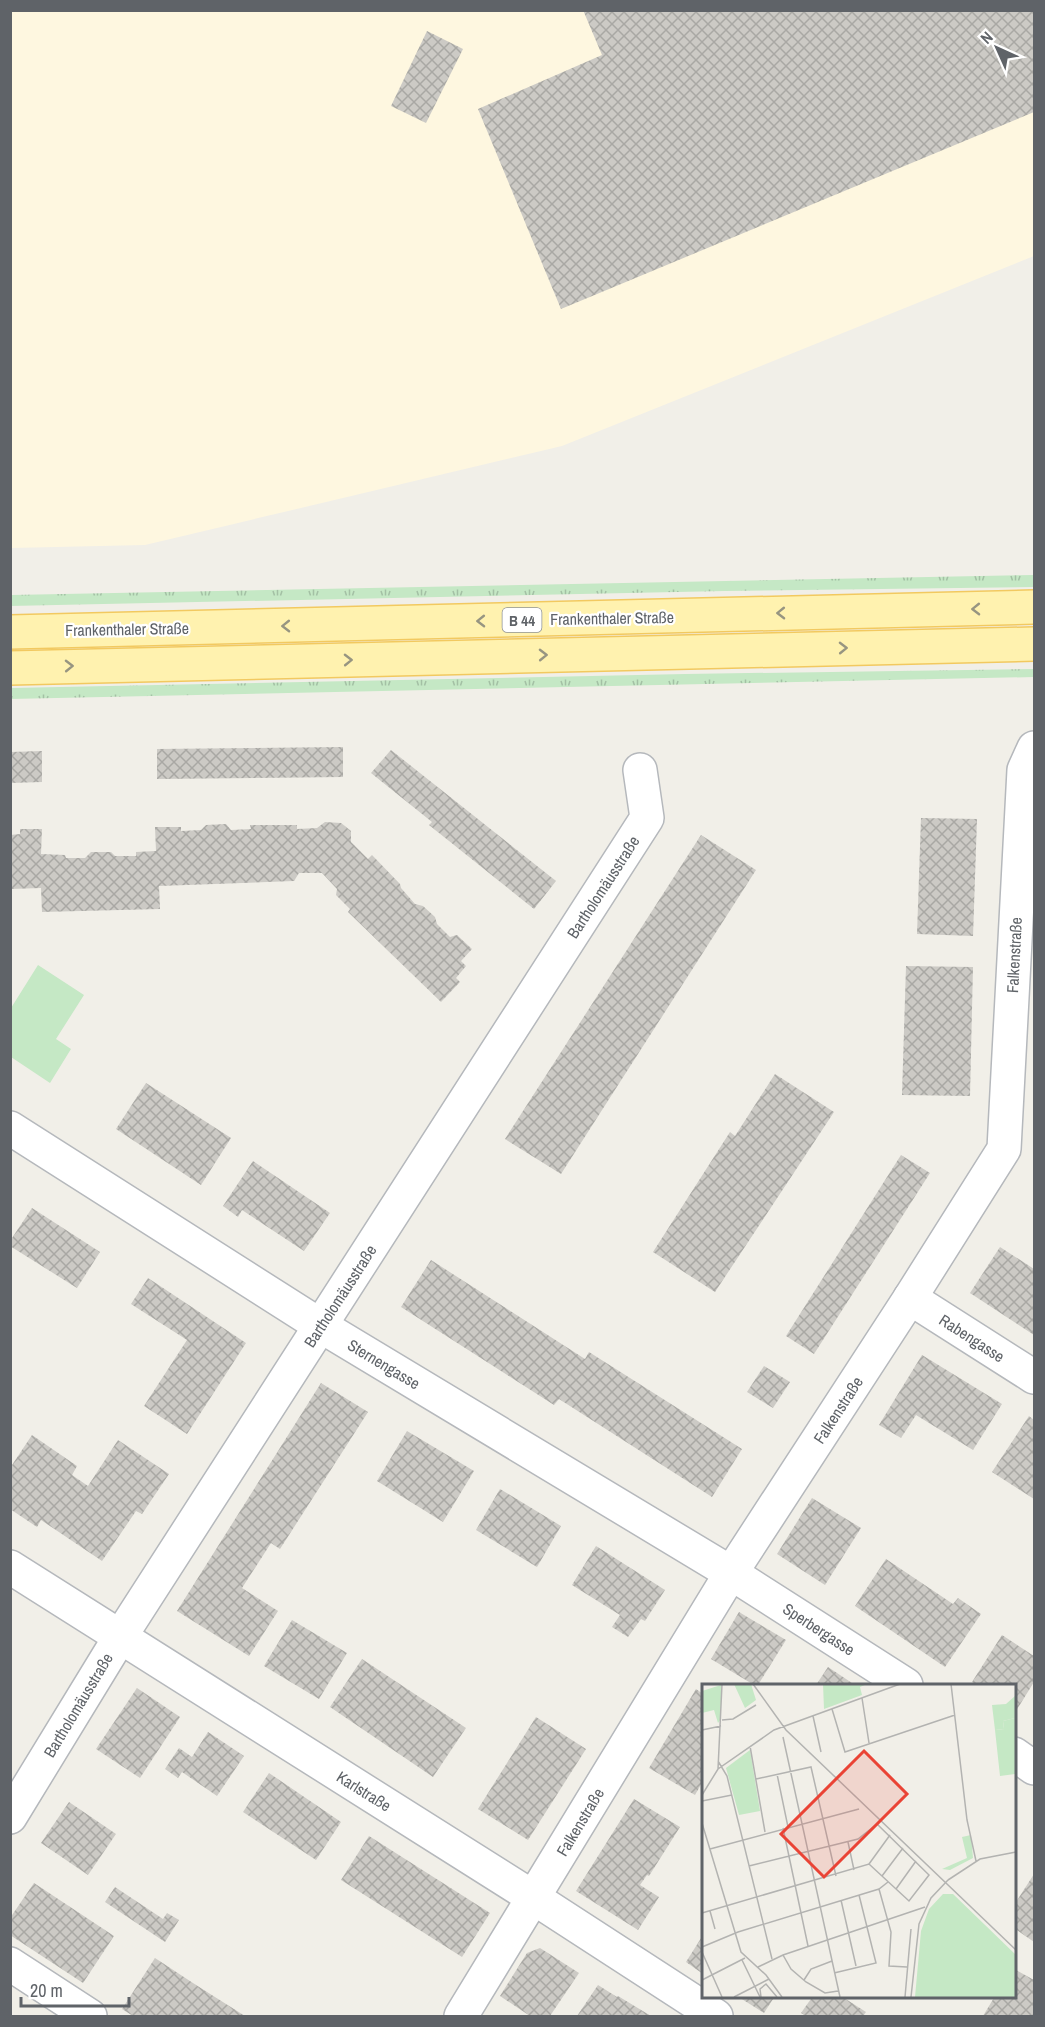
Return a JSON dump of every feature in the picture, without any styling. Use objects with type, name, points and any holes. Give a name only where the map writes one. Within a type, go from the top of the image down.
[{"type":"main road","name":"Frankenthaler Straße","points":[[10,632],[1035,607]]},
{"type":"main road","name":"B 44","points":[[10,668],[1035,644]]},
{"type":"street","name":"Falkenstraße","points":[[462,2016],[731,1573],[1004,1149],[1024,770],[1035,748]]},
{"type":"street","name":"Bartholomäusstraße","points":[[10,1817],[120,1637],[647,818],[640,770]]},
{"type":"street","name":"Sternengasse","points":[[10,1128],[321,1326],[731,1573]]},
{"type":"street","name":"Rabengasse","points":[[910,1298],[1035,1377]]},
{"type":"street","name":"Karlstraße","points":[[10,1567],[716,2016]]},
{"type":"street","name":"Sperbergasse","points":[[731,1573],[904,1684]]},
{"type":"street","points":[[1015,1755],[1035,1768]]},
{"type":"street","points":[[10,1964],[90,2016]]},
{"type":"shaded area","points":[[10,11],[1034,11],[1034,256],[562,446],[145,545],[11,548]]},
{"type":"green space","points":[[1034,575],[1034,587],[10,606],[11,595]]},
{"type":"green space","points":[[1034,669],[1034,677],[10,699],[11,688]]},
{"type":"green space","points":[[38,965],[84,995],[56,1039],[71,1049],[50,1083],[11,1057],[11,1008]]},
{"type":"building","points":[[583,10],[1034,10],[1034,112],[561,309],[478,109],[602,55]]},
{"type":"building","points":[[427,31],[463,49],[426,123],[391,106]]},
{"type":"building","points":[[343,747],[343,777],[157,779],[157,749]]},
{"type":"building","points":[[391,750],[556,881],[534,909],[429,825],[432,822],[371,773]]},
{"type":"building","points":[[42,751],[42,782],[10,783],[10,752]]},
{"type":"building","points":[[921,818],[977,819],[973,936],[917,934]]},
{"type":"building","points":[[325,822],[341,823],[351,831],[351,842],[368,859],[372,855],[400,884],[415,904],[423,906],[435,917],[437,924],[450,937],[457,935],[472,949],[461,961],[466,966],[456,978],[460,982],[441,1002],[348,912],[350,909],[336,895],[337,889],[322,873],[299,873],[294,881],[159,886],[160,909],[42,912],[41,888],[10,889],[10,835],[20,834],[20,829],[42,829],[41,854],[85,858],[91,852],[111,852],[115,856],[136,856],[136,852],[156,851],[155,827],[181,827],[181,831],[201,830],[206,825],[226,824],[231,830],[251,829],[250,825],[297,825],[297,829],[317,828]]},
{"type":"building","points":[[701,835],[756,870],[561,1174],[505,1139]]},
{"type":"building","points":[[906,966],[973,967],[970,1096],[902,1095]]},
{"type":"building","points":[[775,1074],[834,1112],[715,1292],[653,1252],[730,1132],[735,1136]]},
{"type":"building","points":[[146,1083],[231,1138],[201,1185],[116,1129]]},
{"type":"building","points":[[901,1155],[930,1173],[814,1354],[786,1336]]},
{"type":"building","points":[[253,1161],[330,1213],[304,1251],[242,1210],[238,1217],[223,1206]]},
{"type":"building","points":[[32,1208],[100,1252],[77,1288],[10,1246],[10,1241]]},
{"type":"building","points":[[1000,1247],[1034,1269],[1034,1335],[970,1293]]},
{"type":"building","points":[[431,1260],[585,1359],[589,1352],[742,1449],[712,1497],[559,1399],[554,1405],[401,1307]]},
{"type":"building","points":[[148,1278],[246,1343],[187,1434],[144,1406],[187,1340],[131,1304]]},
{"type":"building","points":[[922,1355],[1002,1404],[973,1450],[916,1415],[901,1438],[879,1425]]},
{"type":"building","points":[[764,1366],[790,1382],[773,1408],[747,1392]]},
{"type":"building","points":[[321,1383],[368,1412],[280,1549],[271,1543],[242,1588],[278,1611],[249,1656],[177,1611]]},
{"type":"building","points":[[1029,1416],[1034,1420],[1034,1499],[992,1472]]},
{"type":"building","points":[[407,1431],[474,1471],[443,1522],[377,1481]]},
{"type":"building","points":[[32,1435],[77,1466],[72,1475],[88,1486],[118,1440],[169,1474],[142,1514],[136,1511],[102,1561],[41,1520],[37,1527],[10,1509],[10,1468]]},
{"type":"building","points":[[500,1489],[561,1526],[537,1567],[476,1530]]},
{"type":"building","points":[[812,1498],[861,1528],[825,1585],[777,1554]]},
{"type":"building","points":[[596,1546],[665,1590],[645,1621],[641,1619],[628,1637],[612,1627],[620,1615],[572,1585]]},
{"type":"building","points":[[886,1559],[953,1604],[958,1598],[981,1614],[945,1667],[855,1606]]},
{"type":"building","points":[[739,1612],[786,1640],[759,1684],[752,1684],[711,1659]]},
{"type":"building","points":[[292,1620],[347,1653],[319,1699],[264,1666]]},
{"type":"building","points":[[1002,1635],[1034,1656],[1034,1682],[1016,1711],[1015,1684],[975,1684],[972,1682]]},
{"type":"building","points":[[362,1659],[466,1728],[433,1777],[330,1707]]},
{"type":"building","points":[[828,1667],[854,1684],[817,1684]]},
{"type":"building","points":[[137,1688],[180,1717],[140,1778],[96,1749]]},
{"type":"building","points":[[696,1689],[702,1693],[702,1783],[695,1795],[649,1768]]},
{"type":"building","points":[[536,1717],[586,1749],[528,1840],[478,1809]]},
{"type":"building","points":[[208,1732],[244,1756],[217,1796],[182,1772],[178,1778],[165,1769],[179,1748],[192,1757]]},
{"type":"building","points":[[269,1773],[341,1822],[316,1860],[243,1812]]},
{"type":"building","points":[[634,1799],[680,1827],[649,1876],[647,1875],[640,1885],[659,1897],[638,1930],[576,1891]]},
{"type":"building","points":[[69,1802],[116,1834],[88,1875],[41,1843]]},
{"type":"building","points":[[369,1836],[490,1913],[462,1957],[341,1880]]},
{"type":"building","points":[[1034,1874],[1034,1942],[1015,1929],[1015,1903]]},
{"type":"building","points":[[34,1883],[114,1936],[83,1983],[10,1935],[10,1918]]},
{"type":"building","points":[[115,1887],[163,1919],[167,1913],[179,1920],[165,1942],[105,1902]]},
{"type":"building","points":[[702,1937],[702,1973],[686,1962]]},
{"type":"building","points":[[540,1948],[579,1973],[550,2016],[530,2016],[500,1996],[527,1953]]},
{"type":"building","points":[[155,1958],[245,2016],[133,2016],[122,2009]]},
{"type":"building","points":[[1015,1970],[1034,1980],[1034,2016],[983,2016],[994,1997],[1015,1997]]},
{"type":"building","points":[[598,1985],[617,1997],[651,2016],[577,2016]]},
{"type":"building","points":[[739,1997],[774,1997],[764,2013]]},
{"type":"building","points":[[812,1997],[843,1997],[866,2012],[863,2016],[806,2016],[801,2013]]}]
